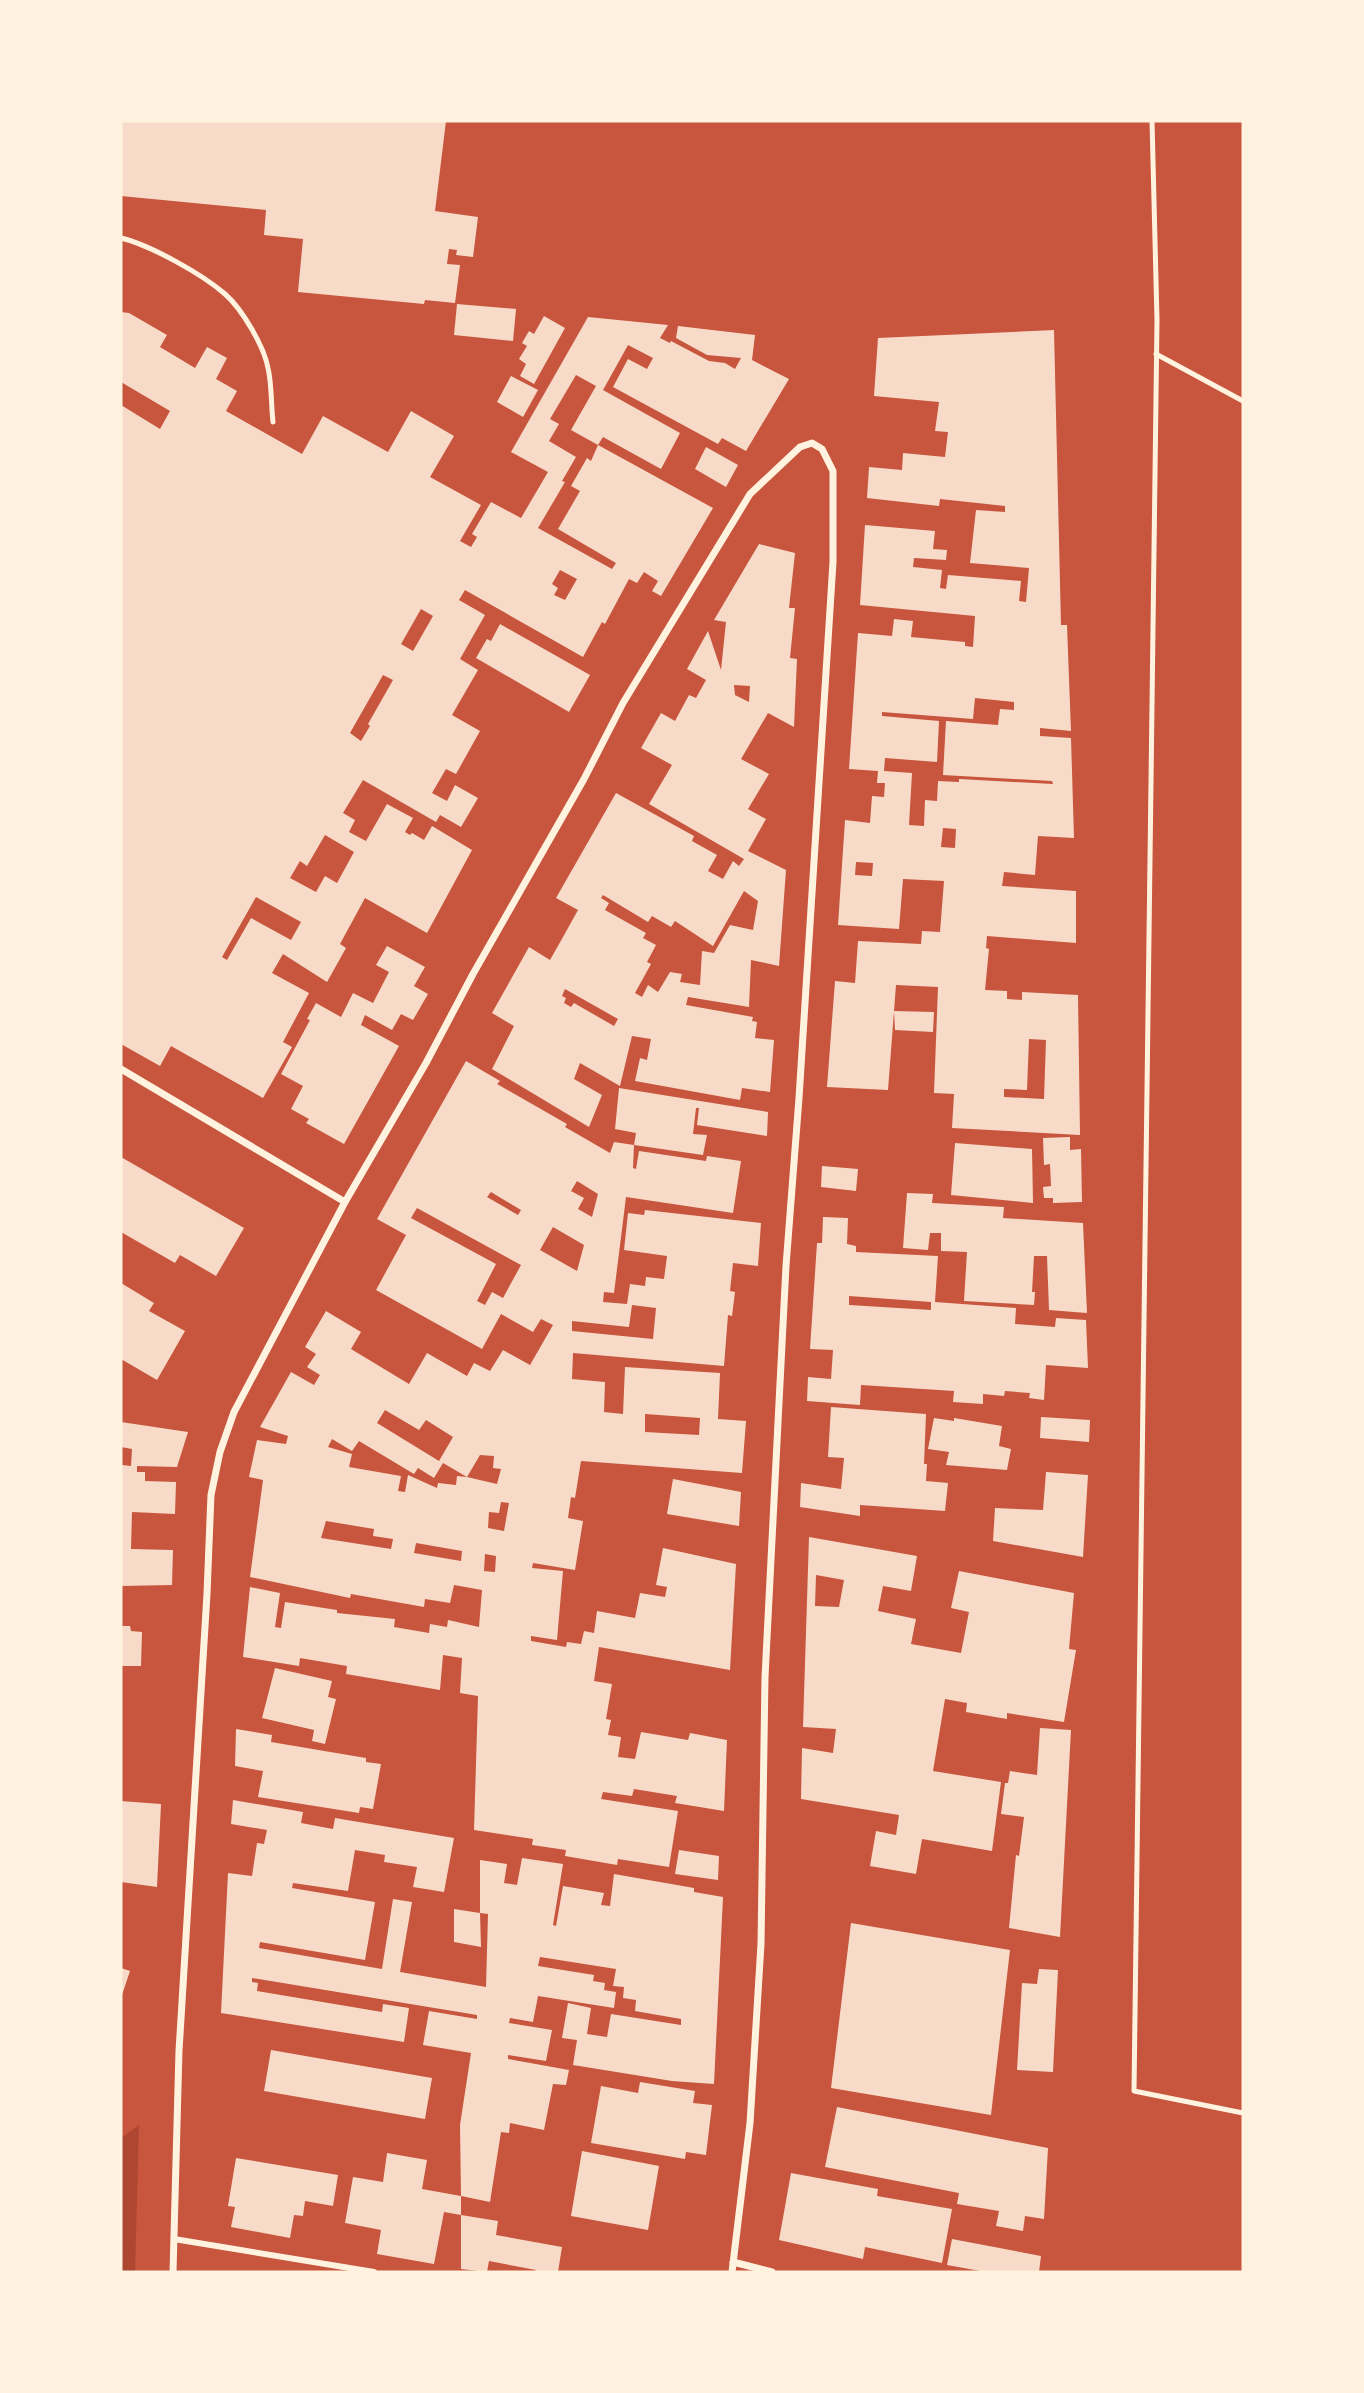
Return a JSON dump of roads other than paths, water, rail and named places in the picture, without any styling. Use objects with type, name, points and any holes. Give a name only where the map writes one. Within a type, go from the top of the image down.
[{"type":"street","points":[[173,2272],[179,2051],[211,1495],[220,1452],[234,1412],[345,1202],[420,1074],[472,974],[584,779],[623,703],[750,494],[800,447],[812,443],[822,449],[834,471],[833,562],[786,1266],[765,1677],[761,1944],[750,2123],[732,2272]]},
{"type":"street","points":[[121,1069],[345,1202]]},
{"type":"street","points":[[174,2239],[374,2272]]},
{"type":"street","points":[[733,2262],[772,2272]]},
{"type":"lane","points":[[1152,121],[1156,354],[1134,2091],[1243,2113]]},
{"type":"lane","points":[[121,238],[181,265],[226,295],[252,329],[268,367],[273,422]]},
{"type":"lane","points":[[1156,354],[1243,401]]}]
